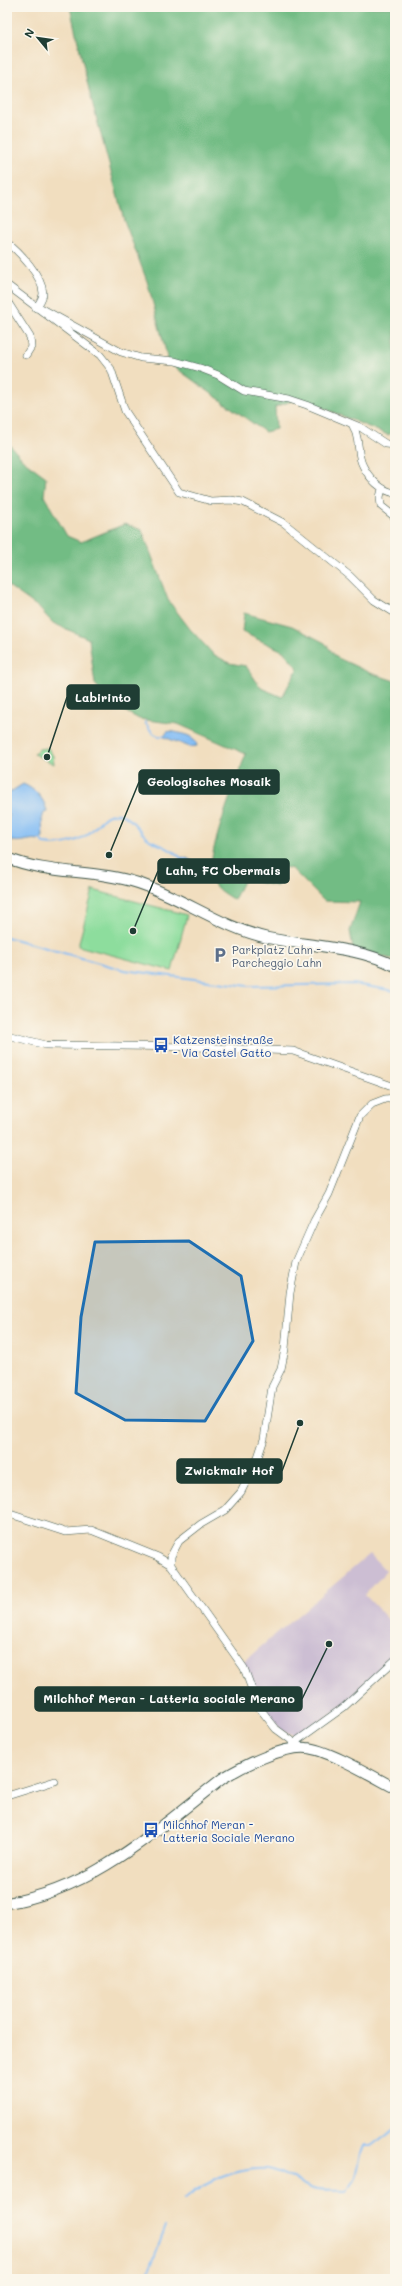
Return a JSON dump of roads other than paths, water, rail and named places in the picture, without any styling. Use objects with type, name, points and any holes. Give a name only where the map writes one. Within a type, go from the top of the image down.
[{"type":"street","points":[[7,242],[28,262],[40,284],[42,293],[36,308]]},
{"type":"street","points":[[7,285],[100,355],[111,369],[125,411],[179,492],[211,501],[231,500],[243,502],[284,523],[350,576],[374,600],[395,613]]},
{"type":"street","points":[[7,301],[30,337],[31,347],[26,355]]},
{"type":"street","points":[[36,308],[49,311],[81,330],[129,355],[150,360],[175,361],[200,368],[218,375],[244,391],[290,399],[352,424],[386,444],[395,445]]},
{"type":"street","points":[[352,424],[359,443],[363,466],[382,489],[395,493]]},
{"type":"street","points":[[382,489],[381,506],[395,517]]},
{"type":"street","points":[[7,858],[46,868],[115,876],[164,892],[251,933],[267,938],[355,954],[395,966]]},
{"type":"street","points":[[7,1034],[46,1045],[196,1047],[293,1051],[395,1087]]},
{"type":"street","points":[[171,1564],[171,1556],[179,1541],[201,1524],[225,1510],[241,1492],[257,1460],[264,1439],[272,1387],[281,1369],[285,1349],[290,1292],[296,1262],[314,1220],[329,1194],[360,1116],[372,1104],[385,1099],[395,1098]]},
{"type":"street","points":[[7,1513],[65,1532],[91,1530],[151,1554],[171,1564],[244,1668],[258,1706],[276,1729],[291,1740],[295,1748]]},
{"type":"street","points":[[295,1748],[298,1740],[344,1707],[395,1660]]},
{"type":"street","points":[[7,1903],[41,1895],[92,1875],[119,1858],[235,1771],[271,1755],[295,1748],[308,1748],[322,1752],[395,1788]]},
{"type":"street","points":[[7,1796],[55,1781]]},
{"type":"water","points":[[171,731],[191,737],[196,742],[197,746],[190,747],[164,737],[167,732]]},
{"type":"water","points":[[23,784],[39,795],[46,807],[47,812],[44,813],[42,819],[43,837],[38,840],[19,842],[11,840],[8,837],[7,822],[10,815],[7,814],[7,794]]},
{"type":"water","points":[[183,857],[198,867],[200,872],[196,878],[189,880],[183,879],[177,866],[179,860]]},
{"type":"waterway","points":[[145,722],[155,735],[164,736]]},
{"type":"waterway","points":[[40,839],[44,844],[55,845],[70,842],[85,836],[105,817],[120,814],[133,822],[150,840],[170,849],[181,858]]},
{"type":"waterway","points":[[7,937],[124,970],[249,986],[354,984],[395,991]]},
{"type":"waterway","points":[[184,2199],[202,2186],[223,2176],[246,2170],[257,2169],[268,2169],[280,2172],[307,2187],[317,2190],[346,2191],[354,2182],[364,2146],[371,2146],[395,2128]]},
{"type":"waterway","points":[[146,2279],[166,2226]]},
{"type":"place","name":"Labirinto","points":[[47,757]]},
{"type":"place","name":"Geologisches Mosaik","points":[[109,855]]},
{"type":"place","name":"Lahn, FC Obermais","points":[[133,931]]},
{"type":"place","name":"Parkplatz Lahn - Parcheggio Lahn","points":[[220,955]]},
{"type":"place","name":"Katzensteinstraße - Via Castel Gatto","points":[[161,1045]]},
{"type":"place","name":"Zwickmair Hof","points":[[300,1423]]},
{"type":"place","name":"Milchhof Meran - Latteria sociale Merano","points":[[329,1644]]},
{"type":"place","name":"Milchhof Meran - Latteria Sociale Merano","points":[[151,1830]]}]
